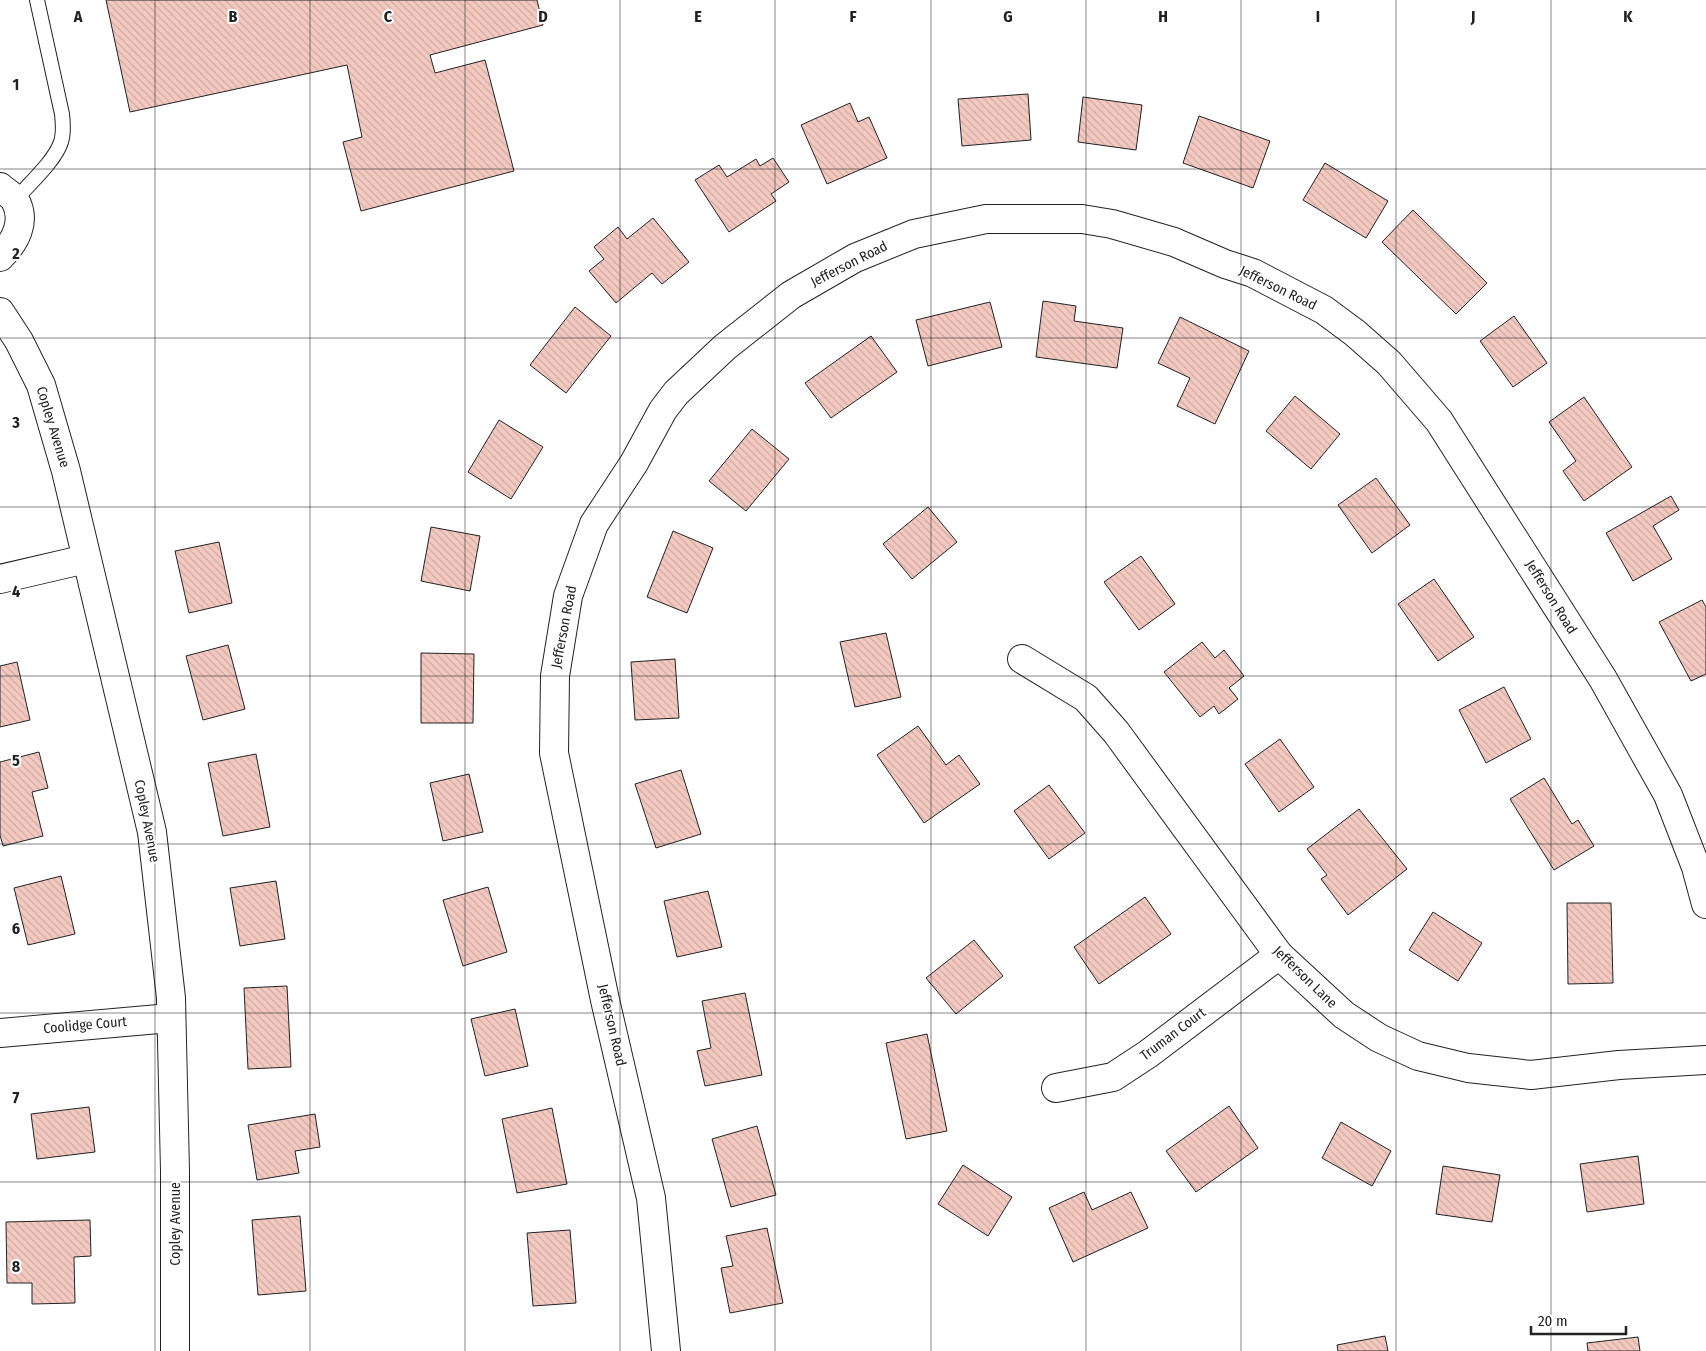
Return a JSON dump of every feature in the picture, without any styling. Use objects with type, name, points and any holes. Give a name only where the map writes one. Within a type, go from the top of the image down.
[{"type":"street","points":[[0,258],[16,238],[20,219],[7,194]]},
{"type":"street","name":"Jefferson Road","points":[[666,1351],[651,1198],[605,1000],[554,753],[555,676],[568,596],[594,524],[634,463],[663,410],[676,393],[725,348],[791,295],[855,258],[914,234],[986,219],[1082,219],[1112,224],[1174,242],[1225,264],[1253,273],[1324,310],[1389,363],[1439,421],[1603,679],[1668,795],[1696,866],[1706,904]]},
{"type":"street","name":"Copley Avenue","points":[[0,312],[19,341],[41,385],[66,471],[152,832],[171,998],[175,1171],[175,1351]]},
{"type":"street","points":[[0,579],[86,559]]},
{"type":"street","name":"Jefferson Lane","points":[[1022,659],[1086,698],[1116,732],[1279,955],[1344,1015],[1379,1038],[1418,1056],[1468,1068],[1531,1075],[1619,1065],[1706,1060]]},
{"type":"street","name":"Truman Court","points":[[1056,1088],[1114,1076],[1148,1054],[1279,955]]},
{"type":"street","name":"Coolidge Court","points":[[0,1033],[170,1018]]},
{"type":"lane","points":[[7,194],[55,154],[61,142],[63,131],[38,0]]},
{"type":"building","points":[[106,0],[537,0],[543,25],[430,55],[435,73],[485,60],[514,171],[361,211],[343,142],[362,137],[347,65],[130,112]]},
{"type":"building","points":[[1028,94],[1031,140],[962,146],[958,99]]},
{"type":"building","points":[[1083,97],[1142,105],[1136,150],[1078,142]]},
{"type":"building","points":[[850,103],[858,122],[869,117],[887,158],[827,184],[801,125]]},
{"type":"building","points":[[1199,116],[1270,141],[1253,188],[1183,163]]},
{"type":"building","points":[[773,158],[789,182],[771,194],[776,201],[729,232],[695,180],[719,165],[727,177],[756,159],[760,166]]},
{"type":"building","points":[[1325,163],[1388,201],[1366,238],[1303,200]]},
{"type":"building","points":[[1413,210],[1487,283],[1456,314],[1382,242]]},
{"type":"building","points":[[653,218],[689,262],[662,284],[652,273],[616,303],[589,271],[604,259],[594,247],[618,227],[627,239]]},
{"type":"building","points":[[1043,301],[1076,306],[1074,321],[1123,328],[1117,368],[1036,357]]},
{"type":"building","points":[[990,302],[1002,347],[928,366],[916,320]]},
{"type":"building","points":[[575,307],[611,336],[566,393],[530,365]]},
{"type":"building","points":[[1514,316],[1547,363],[1513,387],[1480,341]]},
{"type":"building","points":[[1180,317],[1249,351],[1215,424],[1177,406],[1190,378],[1158,363]]},
{"type":"building","points":[[871,336],[897,372],[831,418],[805,383]]},
{"type":"building","points":[[1295,396],[1340,434],[1311,469],[1266,431]]},
{"type":"building","points":[[1584,397],[1632,467],[1584,501],[1563,471],[1576,461],[1549,422]]},
{"type":"building","points":[[499,420],[543,447],[511,499],[468,472]]},
{"type":"building","points":[[752,429],[789,459],[746,511],[709,481]]},
{"type":"building","points":[[1376,478],[1410,525],[1372,553],[1338,505]]},
{"type":"building","points":[[1671,496],[1679,510],[1653,526],[1672,559],[1633,581],[1606,533]]},
{"type":"building","points":[[928,507],[957,542],[912,579],[883,544]]},
{"type":"building","points":[[431,527],[480,536],[470,591],[421,581]]},
{"type":"building","points":[[673,531],[713,548],[687,613],[647,597]]},
{"type":"building","points":[[219,542],[232,603],[189,613],[175,551]]},
{"type":"building","points":[[1141,556],[1175,604],[1139,630],[1104,582]]},
{"type":"building","points":[[1434,579],[1474,637],[1438,661],[1398,604]]},
{"type":"building","points":[[1702,600],[1706,607],[1706,674],[1691,681],[1659,622]]},
{"type":"building","points":[[886,633],[901,697],[855,707],[840,642]]},
{"type":"building","points":[[1202,642],[1215,658],[1224,650],[1244,676],[1229,688],[1238,699],[1219,714],[1214,706],[1200,717],[1164,672]]},
{"type":"building","points":[[228,645],[245,709],[203,720],[186,656]]},
{"type":"building","points":[[421,653],[474,654],[473,723],[421,723]]},
{"type":"building","points":[[675,659],[679,718],[635,720],[631,662]]},
{"type":"building","points":[[17,662],[30,720],[0,727],[0,666]]},
{"type":"building","points":[[1504,687],[1531,739],[1486,763],[1459,710]]},
{"type":"building","points":[[918,726],[946,765],[959,755],[980,784],[924,823],[877,755]]},
{"type":"building","points":[[1280,739],[1314,787],[1279,812],[1245,764]]},
{"type":"building","points":[[39,752],[48,788],[32,792],[43,836],[3,846],[0,835],[0,762]]},
{"type":"building","points":[[256,754],[270,827],[223,836],[208,763]]},
{"type":"building","points":[[681,770],[701,834],[656,848],[635,784]]},
{"type":"building","points":[[469,774],[483,832],[443,841],[430,783]]},
{"type":"building","points":[[1544,778],[1572,824],[1578,820],[1594,846],[1554,870],[1510,799]]},
{"type":"building","points":[[1049,785],[1085,833],[1049,859],[1014,811]]},
{"type":"building","points":[[1359,809],[1407,869],[1348,915],[1321,879],[1327,875],[1307,849]]},
{"type":"building","points":[[61,876],[75,934],[28,945],[14,888]]},
{"type":"building","points":[[276,881],[285,939],[240,946],[230,888]]},
{"type":"building","points":[[488,887],[507,952],[463,966],[443,900]]},
{"type":"building","points":[[708,891],[722,947],[677,957],[664,901]]},
{"type":"building","points":[[1145,897],[1171,934],[1099,984],[1074,947]]},
{"type":"building","points":[[1567,903],[1611,903],[1613,983],[1568,984]]},
{"type":"building","points":[[1433,912],[1482,943],[1458,981],[1409,950]]},
{"type":"building","points":[[974,940],[1003,976],[956,1014],[926,978]]},
{"type":"building","points":[[287,986],[291,1067],[248,1069],[244,988]]},
{"type":"building","points":[[745,993],[762,1075],[705,1086],[697,1051],[711,1048],[702,1001]]},
{"type":"building","points":[[515,1009],[528,1066],[485,1076],[471,1019]]},
{"type":"building","points":[[927,1034],[947,1131],[906,1139],[886,1043]]},
{"type":"building","points":[[1229,1106],[1258,1148],[1196,1192],[1166,1151]]},
{"type":"building","points":[[89,1107],[95,1152],[37,1159],[31,1114]]},
{"type":"building","points":[[552,1108],[567,1184],[517,1193],[502,1119]]},
{"type":"building","points":[[315,1114],[320,1147],[295,1151],[299,1173],[257,1180],[248,1125]]},
{"type":"building","points":[[1341,1122],[1391,1151],[1372,1186],[1322,1158]]},
{"type":"building","points":[[757,1126],[776,1195],[731,1207],[712,1139]]},
{"type":"building","points":[[1638,1156],[1644,1204],[1587,1212],[1580,1164]]},
{"type":"building","points":[[963,1165],[1012,1197],[988,1236],[938,1204]]},
{"type":"building","points":[[1443,1166],[1500,1175],[1492,1222],[1436,1214]]},
{"type":"building","points":[[1084,1192],[1092,1210],[1131,1192],[1148,1228],[1073,1262],[1049,1208]]},
{"type":"building","points":[[300,1216],[306,1291],[258,1295],[252,1220]]},
{"type":"building","points":[[90,1220],[91,1256],[74,1257],[75,1303],[32,1304],[32,1283],[7,1283],[6,1222]]},
{"type":"building","points":[[767,1228],[783,1303],[730,1313],[721,1268],[733,1266],[726,1236]]},
{"type":"building","points":[[570,1230],[576,1303],[533,1306],[527,1233]]},
{"type":"building","points":[[1385,1336],[1388,1351],[1338,1351],[1337,1345]]},
{"type":"building","points":[[1638,1337],[1640,1351],[1588,1351],[1587,1343]]}]
